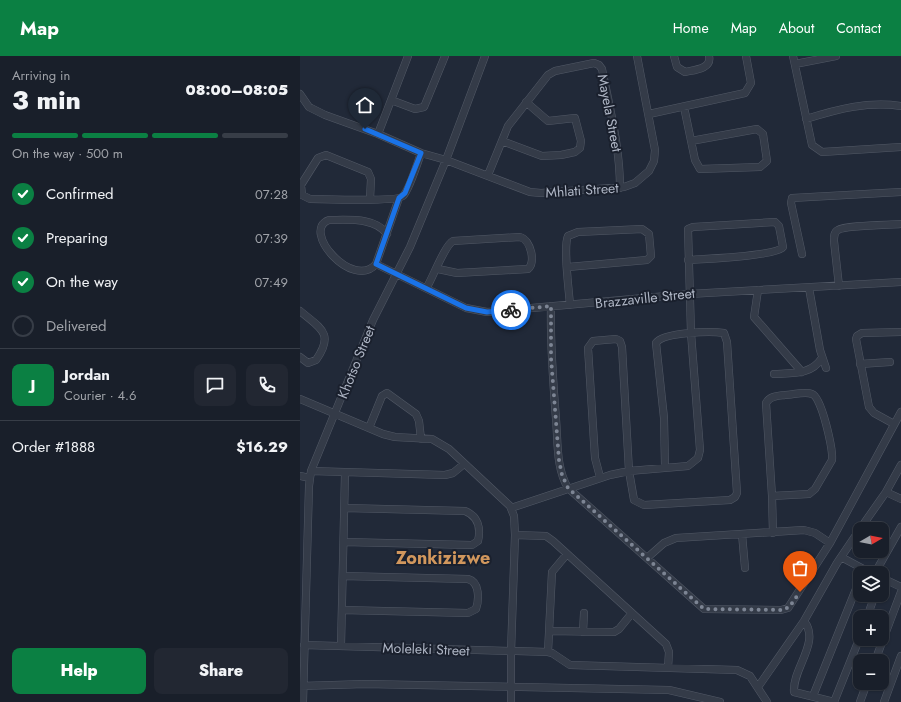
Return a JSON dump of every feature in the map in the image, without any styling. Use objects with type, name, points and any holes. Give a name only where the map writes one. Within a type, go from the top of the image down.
[{"type":"street","points":[[378,134],[408,56]]},
{"type":"street","points":[[391,100],[417,109],[424,107],[446,56]]},
{"type":"street","name":"Khotso Street","points":[[303,702],[302,686],[310,474],[373,320],[397,274],[446,160],[485,56]]},
{"type":"street","name":"Mhlati Street","points":[[300,94],[307,106],[312,109],[378,134],[421,153],[446,160],[535,193],[620,188],[635,183],[644,177],[654,161],[656,150],[637,56]]},
{"type":"street","points":[[674,56],[677,67],[685,72],[705,67],[709,62],[709,56]]},
{"type":"street","points":[[649,114],[745,93],[751,83],[746,56]]},
{"type":"street","points":[[793,56],[812,145],[822,152],[901,147]]},
{"type":"street","points":[[795,64],[836,56]]},
{"type":"street","name":"Mayela Street","points":[[488,175],[508,126],[548,75],[555,71],[591,63],[599,65],[602,69],[618,148],[620,188]]},
{"type":"street","points":[[502,141],[545,157],[561,155],[578,150],[581,141],[575,118],[548,121],[526,102]]},
{"type":"street","points":[[806,118],[841,108],[873,103],[901,106]]},
{"type":"street","points":[[684,107],[691,141],[696,164],[702,170],[760,167],[765,164],[767,159],[763,134],[757,129],[691,141]]},
{"type":"street","points":[[387,234],[376,224],[360,221],[326,221],[322,222],[317,231],[316,238],[318,244],[346,269],[361,271],[373,267],[376,264],[387,234],[399,198],[405,193],[421,153]]},
{"type":"street","points":[[370,199],[371,179],[368,172],[326,155],[318,158],[301,185],[301,193],[306,198],[370,199],[399,198]]},
{"type":"street","points":[[802,254],[791,203],[792,198],[901,192]]},
{"type":"street","points":[[511,508],[600,477],[628,471],[688,466],[692,465],[698,458],[700,450],[691,333],[689,294],[687,233],[690,228],[775,222],[779,226],[783,247],[780,251],[756,255],[688,260]]},
{"type":"street","points":[[840,286],[834,241],[837,230],[848,227],[901,224]]},
{"type":"street","points":[[568,267],[647,260],[651,256],[649,234],[642,229],[573,233],[566,240],[570,304]]},
{"type":"street","points":[[427,287],[438,269],[447,246],[454,241],[520,237],[527,241],[529,245],[532,261],[531,266],[528,269],[457,273],[438,269]]},
{"type":"street","name":"Brazzaville Street","points":[[376,264],[427,287],[461,306],[480,311],[498,312],[570,304],[613,302],[689,294],[901,282]]},
{"type":"street","points":[[809,288],[822,358],[826,368]]},
{"type":"street","points":[[758,290],[754,317],[802,372]]},
{"type":"street","points":[[551,306],[551,358],[559,460],[562,475],[568,488],[704,609],[781,610],[788,608],[830,543],[901,412]]},
{"type":"street","points":[[300,311],[323,332],[326,337],[316,360],[308,363],[300,358]]},
{"type":"street","points":[[894,424],[870,410],[856,339],[859,334],[901,332]]},
{"type":"street","points":[[600,477],[595,458],[588,350],[589,344],[592,341],[616,339],[621,343],[628,471],[633,498],[641,504],[730,500],[736,495],[734,431],[727,337],[722,333],[691,333],[662,337],[656,343],[664,418],[665,467]]},
{"type":"street","points":[[774,374],[802,372],[814,368],[822,358]]},
{"type":"street","points":[[860,364],[890,362]]},
{"type":"street","points":[[369,428],[382,396],[387,393],[408,407],[417,416],[421,439]]},
{"type":"street","points":[[772,496],[806,495],[812,492],[832,460],[821,405],[817,397],[811,393],[776,396],[768,400],[766,403],[773,533]]},
{"type":"street","points":[[300,399],[335,415],[391,436],[432,439],[445,446],[511,508],[514,516],[515,535],[511,702]]},
{"type":"street","points":[[300,476],[310,474],[345,473],[445,475],[453,473],[464,464]]},
{"type":"street","points":[[865,522],[886,492],[901,465]]},
{"type":"street","points":[[341,646],[345,473]]},
{"type":"street","points":[[886,492],[901,499]]},
{"type":"street","points":[[344,542],[472,545],[478,541],[479,529],[475,517],[465,511],[345,508]]},
{"type":"street","points":[[879,566],[901,527]]},
{"type":"street","points":[[647,558],[664,543],[674,539],[808,530],[830,543]]},
{"type":"street","points":[[742,534],[745,568]]},
{"type":"street","points":[[515,535],[548,537],[667,646],[668,668]]},
{"type":"street","points":[[758,687],[804,621],[853,540]]},
{"type":"street","points":[[548,652],[552,572],[567,554]]},
{"type":"street","points":[[842,557],[856,566]]},
{"type":"street","points":[[342,610],[468,613],[476,609],[477,603],[476,584],[472,580],[343,576]]},
{"type":"street","points":[[877,654],[900,586],[889,581]]},
{"type":"street","points":[[813,696],[853,596]]},
{"type":"street","points":[[583,632],[584,613]]},
{"type":"street","points":[[550,631],[614,632],[619,629],[632,613]]},
{"type":"street","points":[[804,621],[809,627],[808,641],[794,691],[800,695],[813,696],[834,702],[856,646]]},
{"type":"street","name":"Moleleki Street","points":[[304,645],[548,652],[570,665],[742,671],[750,676],[767,702]]},
{"type":"street","points":[[884,702],[901,656]]},
{"type":"street","points":[[302,686],[364,684],[669,690],[720,702]]},
{"type":"street","points":[[860,702],[864,690]]},
{"type":"way so far","points":[[511,310],[551,306],[551,358],[559,460],[562,475],[568,488],[704,609],[784,610],[790,606],[800,592]]},
{"type":"district","name":"Zonkizizwe","points":[[443,558]]},
{"type":"route","points":[[365,129],[421,153],[404,196],[399,198],[376,264],[427,287],[466,308],[487,312],[511,310]]}]
